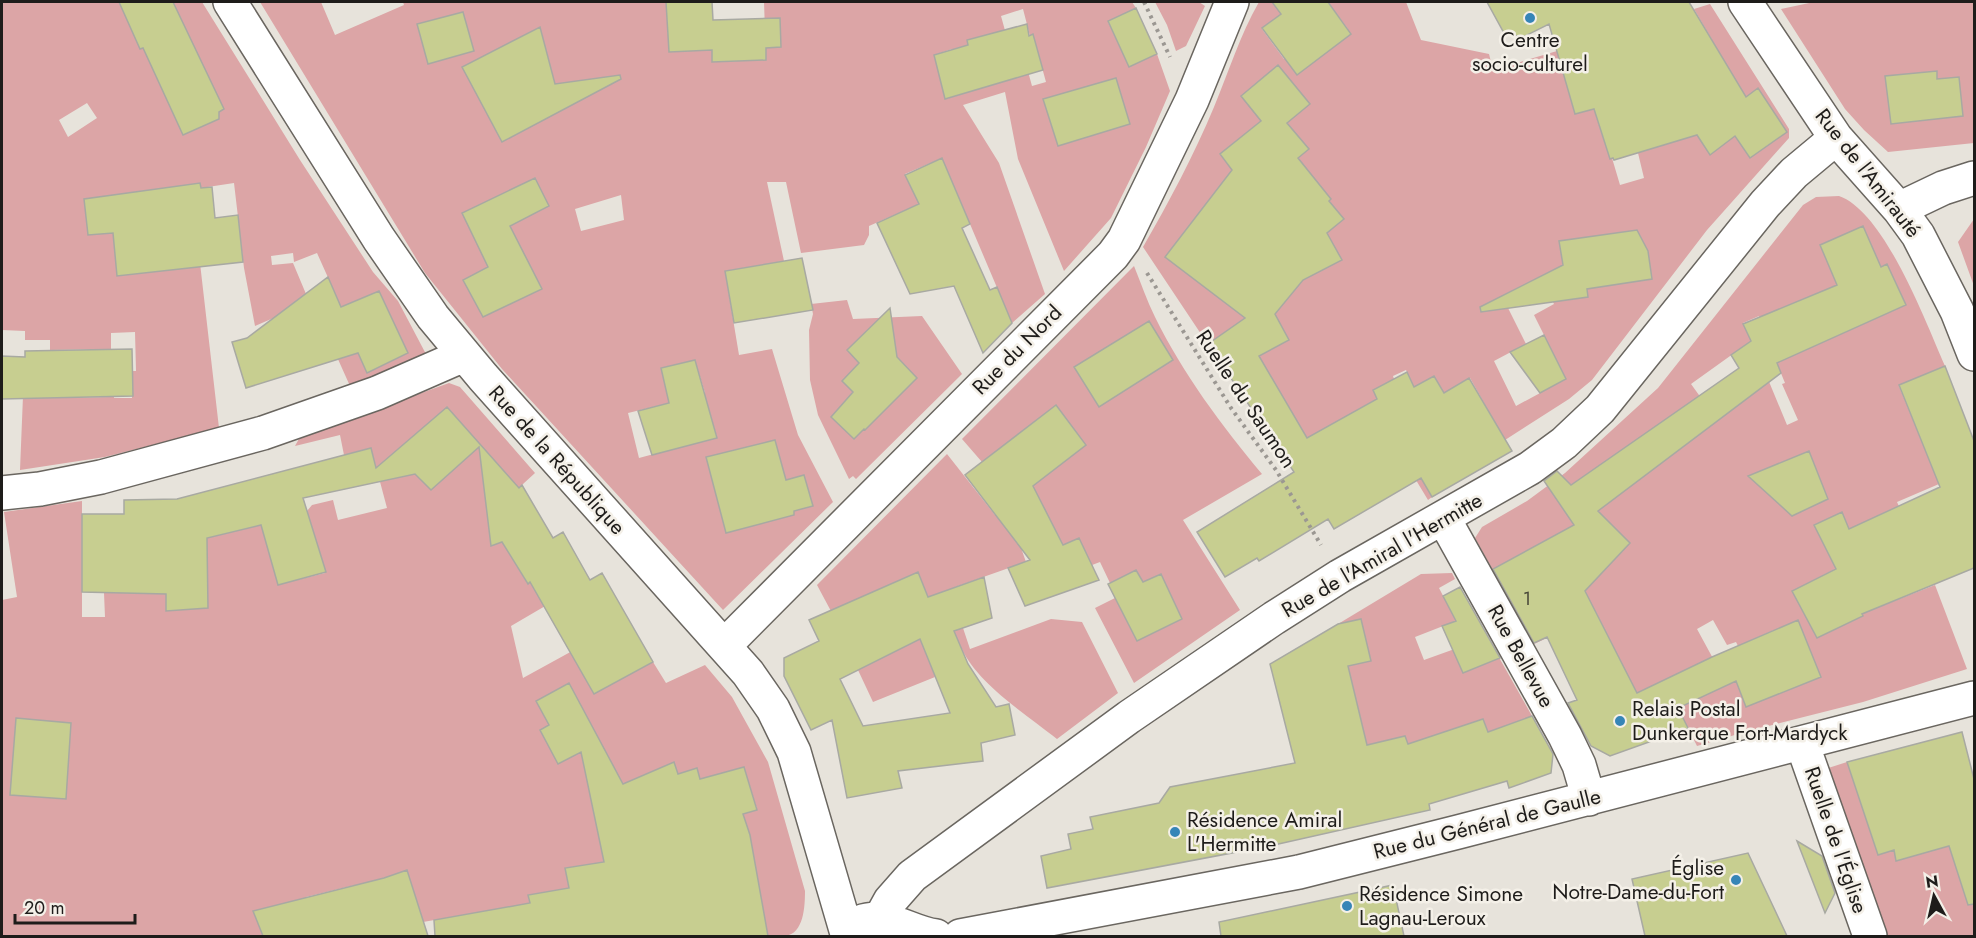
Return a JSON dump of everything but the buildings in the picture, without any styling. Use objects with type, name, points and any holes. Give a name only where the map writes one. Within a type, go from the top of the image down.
[{"type":"street","name":"Rue de la République","points":[[230,2],[379,239],[433,317],[464,355],[761,690],[786,732],[800,769],[842,933]]},
{"type":"street","name":"Rue du Nord","points":[[724,646],[1113,255],[1124,240],[1192,100],[1232,2]]},
{"type":"street","name":"Rue de l'Amirauté","points":[[1748,2],[1836,138],[1899,209],[1918,235],[1957,311],[1974,354]]},
{"type":"street","name":"Rue de l'Amiral l'Hermitte","points":[[880,919],[890,902],[912,876],[1129,717],[1340,576],[1444,519],[1530,468],[1564,443],[1600,409],[1750,221],[1787,180],[1836,138]]},
{"type":"street","points":[[1899,209],[1943,188],[1974,178]]},
{"type":"street","points":[[2,493],[40,489],[101,477],[263,433],[377,393],[464,355]]},
{"type":"street","name":"Rue Bellevue","points":[[1444,519],[1565,735],[1579,765],[1590,798]]},
{"type":"street","name":"Rue du Général de Gaulle","points":[[960,936],[1299,872],[1974,698]]},
{"type":"street","name":"Ruelle de l'Église","points":[[1802,743],[1870,936]]},
{"type":"street","points":[[842,933],[865,920],[880,919],[936,936]]},
{"type":"path","points":[[1144,2],[1192,100]]},
{"type":"path","name":"Ruelle du Saumon","points":[[1124,240],[1232,408],[1276,470],[1340,576]]},
{"type":"shaded area","points":[[2,2],[202,2],[373,272],[398,301],[427,356],[350,386],[324,328],[342,319],[367,373],[408,353],[379,291],[337,309],[339,302],[317,253],[294,262],[293,253],[271,256],[272,265],[293,263],[314,313],[285,313],[255,326],[244,268],[234,183],[201,188],[191,185],[219,428],[105,457],[20,470],[23,396],[111,397],[113,372],[114,398],[132,398],[132,371],[136,371],[135,332],[111,333],[111,349],[50,350],[50,340],[25,340],[25,331],[2,330]],"holes":[[[87,103],[97,118],[68,137],[59,120]]]},
{"type":"shaded area","points":[[260,2],[321,2],[335,35],[404,5],[403,2],[666,2],[669,52],[712,50],[713,62],[766,60],[764,2],[1132,2],[1136,8],[1108,22],[1129,67],[1157,54],[1170,91],[1146,147],[1111,218],[1064,271],[1018,159],[1005,92],[963,105],[999,163],[1045,294],[1012,323],[942,158],[905,174],[919,204],[869,226],[869,235],[864,245],[801,253],[786,182],[767,182],[784,261],[725,271],[739,355],[772,349],[798,435],[833,502],[723,610],[502,369],[425,273]],"holes":[[[1023,9],[1046,82],[1032,86],[1019,39],[1021,76],[946,99],[934,55],[952,49],[955,59],[971,55],[967,40],[987,35],[1009,45],[1001,16]],[[540,27],[552,72],[525,84],[543,120],[502,142],[463,67]],[[621,195],[624,220],[581,231],[575,209]],[[695,360],[705,393],[689,398],[706,399],[717,437],[639,458],[628,413],[686,399],[666,386],[661,368]]]},
{"type":"shaded area","points":[[1155,2],[1199,2],[1205,6],[1186,46],[1176,51],[1167,25]]},
{"type":"shaded area","points":[[1259,2],[1284,2],[1276,7],[1281,14],[1262,29],[1284,59],[1348,29],[1328,2],[1406,2],[1421,40],[1489,54],[1493,70],[1557,51],[1725,62],[1694,9],[1710,4],[1789,129],[1789,138],[1707,230],[1592,380],[1569,399],[1505,440],[1470,378],[1444,393],[1434,376],[1421,383],[1402,445],[1432,497],[1428,500],[1387,432],[1390,430],[1373,401],[1357,410],[1324,467],[1280,392],[1251,409],[1143,247],[1198,143]],"holes":[[[1596,116],[1638,153],[1644,178],[1620,185],[1612,158],[1610,159]],[[1237,140],[1254,162],[1252,195],[1220,154]],[[1637,230],[1648,251],[1652,279],[1587,289],[1588,297],[1568,300],[1560,242]],[[1288,269],[1302,281],[1269,320]],[[1540,277],[1554,304],[1534,315],[1566,379],[1516,406],[1494,361],[1526,344],[1502,296]],[[1406,370],[1417,393],[1393,429],[1373,390],[1394,379],[1393,376]]]},
{"type":"shaded area","points":[[1814,2],[1974,2],[1974,143],[1888,152],[1845,109],[1781,9]]},
{"type":"shaded area","points":[[1839,196],[1856,206],[1872,223],[1888,245],[1902,271],[1945,366],[1899,386],[1939,484],[1897,502],[1902,513],[1860,560],[1879,607],[1935,585],[1967,669],[1863,702],[1697,746],[1678,708],[1623,701],[1620,660],[1596,612],[1507,562],[1547,638],[1534,644],[1475,538],[1482,527],[1527,501],[1565,473],[1658,388],[1803,205],[1816,197]],"holes":[[[1887,264],[1906,305],[1790,357],[1771,313]],[[1759,316],[1778,361],[1704,402],[1691,384],[1751,341],[1743,323]],[[1778,366],[1785,383],[1782,384],[1798,420],[1787,425],[1765,372]],[[1839,567],[1863,616],[1817,638],[1792,591]],[[1713,620],[1727,645],[1736,642],[1738,646],[1774,630],[1781,645],[1804,636],[1821,677],[1746,707],[1728,659],[1716,664],[1697,629]]]},
{"type":"shaded area","points":[[1974,219],[1974,286],[1958,242]]},
{"type":"shaded area","points":[[1134,266],[1152,311],[1178,359],[1218,418],[1262,474],[1183,520],[1240,610],[1134,683],[1095,608],[1115,598],[1137,641],[1182,619],[1161,574],[1143,582],[1136,570],[1110,583],[1100,562],[1092,565],[1063,545],[1048,516],[1015,531],[1026,562],[955,587],[963,610],[958,613],[970,649],[1051,619],[1082,622],[1118,693],[1057,739],[991,686],[969,662],[962,649],[930,663],[935,677],[873,702],[858,670],[935,613],[918,573],[832,613],[817,585],[947,454],[995,515],[1086,445],[1056,405],[982,462],[962,439]]},
{"type":"shaded area","points":[[847,300],[853,319],[922,316],[962,374],[856,479],[853,476],[849,479],[818,415],[810,380],[809,330],[813,314],[811,304]]},
{"type":"shaded area","points":[[449,383],[460,387],[535,473],[488,516],[491,546],[502,542],[527,583],[537,578],[552,602],[511,626],[523,678],[574,650],[612,684],[653,662],[666,683],[705,665],[732,697],[768,762],[805,891],[802,918],[796,930],[785,936],[768,936],[743,814],[757,809],[744,767],[700,779],[697,768],[678,774],[674,762],[654,771],[716,893],[724,936],[677,936],[669,908],[602,915],[593,864],[565,868],[569,889],[528,895],[532,918],[484,934],[480,912],[423,922],[407,870],[360,902],[355,885],[306,897],[317,936],[2,936],[2,600],[17,597],[4,512],[82,501],[82,617],[105,617],[104,593],[117,593],[115,549],[166,592],[166,611],[207,538],[261,525],[266,541],[297,580],[325,573],[307,511],[312,505],[333,500],[338,520],[387,508],[371,448],[344,455],[340,435],[295,446],[300,437]]},
{"type":"shaded area","points":[[1452,573],[1455,579],[1439,588],[1456,621],[1415,637],[1424,660],[1474,642],[1475,615],[1532,716],[1507,725],[1492,742],[1483,719],[1460,727],[1414,760],[1405,736],[1367,745],[1338,624],[1421,574]]},
{"type":"shaded area","points":[[1847,762],[1878,854],[1894,850],[1896,860],[1946,836],[1952,854],[1974,848],[1974,936],[1882,936],[1819,771]]},
{"type":"place","name":"Centre socio-culturel","points":[[1530,18]]},
{"type":"place","name":"Relais Postal Dunkerque Fort-Mardyck","points":[[1620,721]]},
{"type":"place","name":"Résidence Amiral L'Hermitte","points":[[1175,832]]},
{"type":"place","name":"Église Notre-Dame-du-Fort","points":[[1736,880]]},
{"type":"place","name":"Résidence Simone Lagnau-Leroux","points":[[1347,906]]}]
